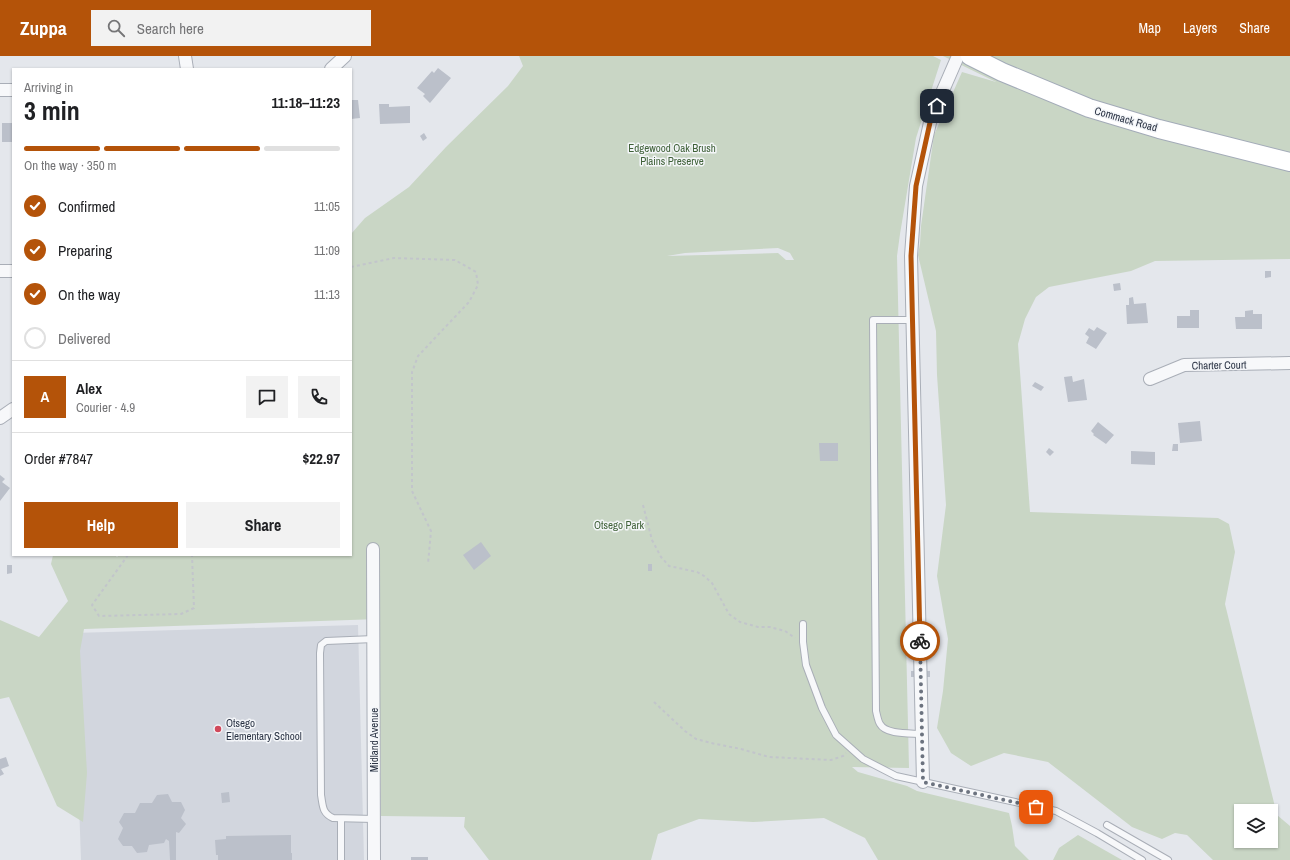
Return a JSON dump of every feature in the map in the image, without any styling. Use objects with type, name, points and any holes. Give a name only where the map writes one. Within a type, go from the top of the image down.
[{"type":"main road","name":"Commack Road","points":[[970,56],[1002,72],[1089,108],[1159,129],[1290,162]]},
{"type":"street","points":[[185,56],[187,68]]},
{"type":"street","points":[[332,68],[344,56]]},
{"type":"street","points":[[923,782],[911,256],[916,186],[931,118],[958,56]]},
{"type":"street","points":[[0,90],[12,90]]},
{"type":"street","points":[[0,271],[12,271]]},
{"type":"street","name":"Charter Court","points":[[1150,379],[1184,365],[1290,363]]},
{"type":"street","points":[[0,418],[12,410]]},
{"type":"street","name":"Midland Avenue","points":[[373,549],[374,860]]},
{"type":"lane","points":[[913,320],[873,320],[876,712],[880,724],[885,730],[896,733],[922,734]]},
{"type":"lane","points":[[803,624],[806,665],[822,708],[836,735],[863,759],[896,776],[1056,811],[1097,832],[1142,860]]},
{"type":"lane","points":[[374,639],[326,641],[321,645],[320,653],[322,795],[324,811],[327,816],[333,818],[374,819]]},
{"type":"lane","points":[[341,819],[341,860]]},
{"type":"lane","points":[[1107,825],[1168,860]]},
{"type":"path","points":[[352,267],[394,258],[455,260],[476,272],[478,285],[470,302],[418,356],[412,372],[412,491],[431,531],[428,564]]},
{"type":"path","points":[[643,505],[652,540],[661,557],[669,566],[697,572],[704,576],[712,583],[729,614],[740,622],[758,627],[770,626],[785,631],[804,647]]},
{"type":"path","points":[[127,556],[92,605],[99,616],[181,614],[194,608],[192,556]]},
{"type":"path","points":[[654,702],[684,731],[696,739],[769,757],[831,760],[843,756],[851,748]]},
{"type":"shaded area","name":"Otsego Elementary School","points":[[358,625],[364,860],[81,860],[73,633]]},
{"type":"green space","name":"Otsego Park","points":[[519,56],[933,56],[941,60],[916,138],[897,256],[909,768],[852,767],[858,772],[907,786],[917,791],[1009,813],[1015,846],[1029,860],[878,860],[865,838],[824,818],[753,822],[699,819],[658,834],[651,860],[489,860],[464,827],[465,817],[381,816],[379,619],[84,629],[80,651],[87,773],[83,822],[57,806],[9,697],[0,699],[0,620],[39,637],[68,601],[51,564],[53,556],[352,556],[352,233],[365,218],[409,187],[446,147],[508,86],[523,66]],"holes":[[[778,248],[790,253],[794,260],[786,260],[778,253],[667,256],[685,253]]]},
{"type":"green space","points":[[943,56],[1290,56],[1290,259],[1155,261],[1131,271],[1049,287],[1036,297],[1025,319],[1018,344],[1030,512],[1218,518],[1229,524],[1235,552],[1225,604],[1274,804],[1234,804],[1234,848],[1278,848],[1278,816],[1290,826],[1290,860],[1213,860],[1187,835],[1175,833],[1162,839],[1132,827],[1048,762],[1004,753],[971,766],[951,753],[937,728],[943,691],[948,639],[937,576],[946,505],[937,375],[936,331],[918,255],[934,135],[962,72],[996,82]]},
{"type":"green space","points":[[1078,835],[1122,860],[1053,860],[1059,848]]},
{"type":"building","points":[[438,68],[451,78],[430,103],[423,96],[425,94],[417,88],[432,71],[434,73]]},
{"type":"building","points":[[352,100],[358,100],[360,118],[352,119]]},
{"type":"building","points":[[379,104],[389,104],[389,107],[410,106],[410,123],[380,124]]},
{"type":"building","points":[[2,123],[12,123],[12,142],[2,142]]},
{"type":"building","points":[[424,133],[427,138],[423,141],[420,136]]},
{"type":"building","points":[[1265,271],[1271,271],[1271,277],[1265,278]]},
{"type":"building","points":[[1120,283],[1121,290],[1114,291],[1113,284]]},
{"type":"building","points":[[1133,297],[1134,304],[1146,303],[1148,323],[1127,324],[1126,305],[1129,305],[1129,298]]},
{"type":"building","points":[[1190,310],[1199,310],[1199,328],[1177,328],[1177,316],[1190,316]]},
{"type":"building","points":[[1253,310],[1253,314],[1262,314],[1262,329],[1236,329],[1235,317],[1245,317],[1245,311]]},
{"type":"building","points":[[1097,327],[1107,333],[1096,349],[1086,343],[1089,337],[1085,334],[1089,328],[1094,331]]},
{"type":"building","points":[[1072,376],[1073,382],[1084,379],[1087,400],[1068,402],[1064,377]]},
{"type":"building","points":[[1035,382],[1044,387],[1041,391],[1032,386]]},
{"type":"building","points":[[1200,421],[1202,441],[1180,443],[1178,423]]},
{"type":"building","points":[[1098,422],[1114,435],[1106,444],[1093,435],[1094,434],[1091,431]]},
{"type":"building","points":[[819,443],[838,443],[838,461],[820,461]]},
{"type":"building","points":[[1173,444],[1178,444],[1178,451],[1172,451]]},
{"type":"building","points":[[1049,448],[1054,452],[1050,456],[1046,452]]},
{"type":"building","points":[[1131,451],[1155,452],[1155,465],[1131,464]]},
{"type":"building","points":[[0,475],[5,479],[2,482],[10,488],[0,501]]},
{"type":"building","points":[[481,542],[491,556],[474,570],[463,555]]},
{"type":"building","points":[[648,564],[652,564],[652,571],[648,571]]},
{"type":"building","points":[[7,565],[12,565],[12,573],[7,574]]},
{"type":"building","points":[[911,671],[930,671],[930,677],[911,677]]},
{"type":"building","points":[[6,757],[9,766],[1,769],[4,774],[0,776],[0,759]]},
{"type":"building","points":[[229,792],[230,802],[222,803],[221,793]]},
{"type":"building","points":[[168,794],[172,802],[181,802],[185,810],[181,818],[186,824],[179,833],[176,832],[176,860],[170,860],[169,841],[166,839],[164,843],[149,845],[147,852],[137,853],[132,846],[123,846],[118,839],[123,828],[119,822],[124,813],[135,813],[140,803],[152,803],[157,795]]},
{"type":"building","points":[[291,835],[292,860],[218,860],[218,855],[216,855],[215,840],[226,839],[226,836]]},
{"type":"building","points":[[411,857],[428,857],[428,860],[411,860]]},
{"type":"way so far","points":[[920,641],[923,782],[1036,807]]},
{"type":"place","name":"Otsego Elementary School","points":[[218,729]]},
{"type":"route","points":[[920,641],[911,256],[916,186],[931,118],[937,106]]},
{"type":"park label","name":"Edgewood Oak Brush Plains Preserve","points":[[672,154]]}]
